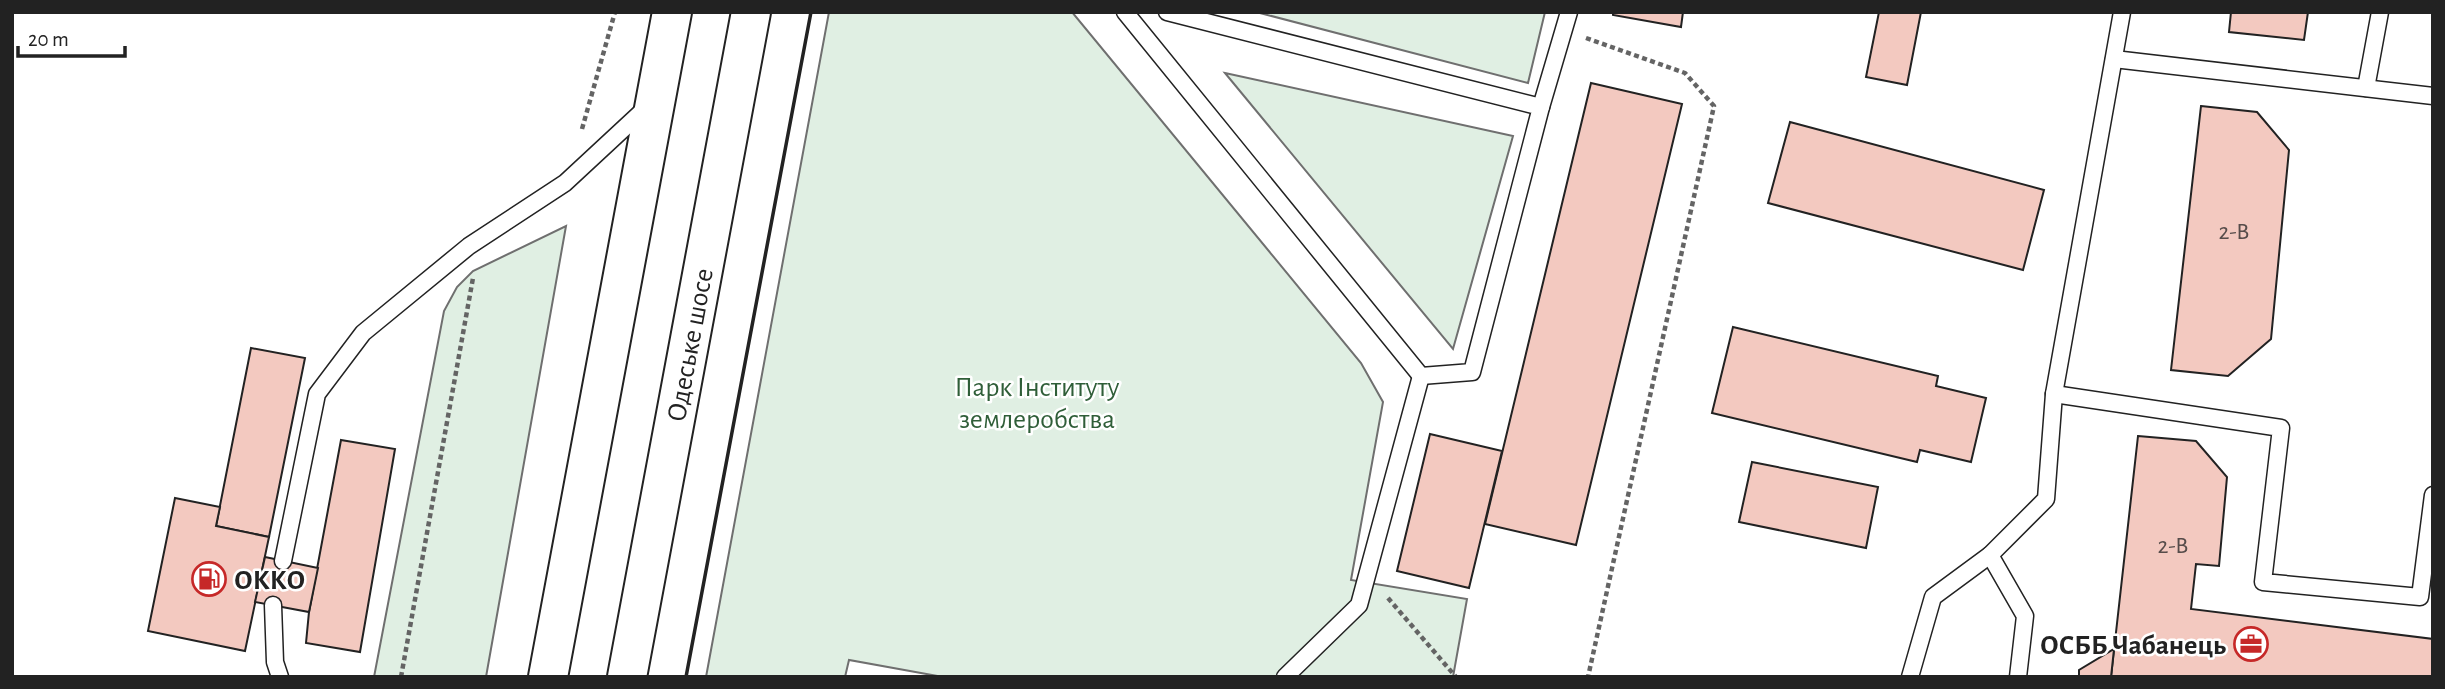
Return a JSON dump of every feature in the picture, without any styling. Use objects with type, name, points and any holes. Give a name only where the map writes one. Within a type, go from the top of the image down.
[{"type":"highway","points":[[548,677],[672,12]]},
{"type":"highway","name":"Одеське шосе","points":[[627,677],[751,12]]},
{"type":"lane","points":[[1125,12],[1421,376]]},
{"type":"lane","points":[[1167,12],[1541,107]]},
{"type":"lane","points":[[1421,376],[1472,372],[1541,107],[1569,12]]},
{"type":"lane","points":[[1910,677],[1933,597],[1990,555],[2046,499],[2054,394],[2122,12]]},
{"type":"lane","points":[[2366,88],[2380,12]]},
{"type":"lane","points":[[2114,59],[2433,96]]},
{"type":"lane","points":[[283,561],[317,394],[363,333],[470,246],[565,183],[655,100]]},
{"type":"lane","points":[[1285,677],[1359,605],[1421,376]]},
{"type":"lane","points":[[2054,394],[2281,428],[2263,582],[2420,597],[2433,495]]},
{"type":"lane","points":[[1990,555],[2025,616],[2018,677]]},
{"type":"lane","points":[[274,605],[275,662],[280,677]]},
{"type":"path","points":[[582,131],[615,12]]},
{"type":"path","points":[[1563,30],[1685,73],[1714,106],[1588,677]]},
{"type":"path","points":[[401,677],[474,275]]},
{"type":"path","points":[[1367,573],[1423,642],[1456,677]]},
{"type":"green space","name":"Парк Інституту землеробства","points":[[829,12],[1072,12],[1361,363],[1383,402],[1351,580],[1467,599],[1453,677],[943,677],[849,660],[845,677],[706,677]]},
{"type":"green space","points":[[1256,12],[1545,12],[1528,83]]},
{"type":"green space","points":[[1225,73],[1513,136],[1453,349]]},
{"type":"green space","points":[[566,226],[486,677],[374,677],[444,311],[457,287],[473,271]]},
{"type":"building","points":[[1613,12],[1683,12],[1681,27],[1613,15]]},
{"type":"building","points":[[1879,12],[1921,12],[1907,85],[1866,77]]},
{"type":"building","points":[[2231,12],[2308,12],[2304,40],[2229,32]]},
{"type":"building","points":[[1591,83],[1682,104],[1576,545],[1485,524]]},
{"type":"building","points":[[2201,106],[2257,112],[2289,150],[2271,339],[2228,376],[2171,370]]},
{"type":"building","points":[[1790,122],[2044,190],[2023,270],[1768,203]]},
{"type":"building","points":[[1733,327],[1938,376],[1936,386],[1986,398],[1971,462],[1920,450],[1917,462],[1712,413]]},
{"type":"building","points":[[251,348],[305,358],[269,537],[216,526]]},
{"type":"building","points":[[1430,434],[1502,451],[1469,588],[1397,571]]},
{"type":"building","points":[[2138,436],[2196,441],[2227,477],[2219,566],[2196,564],[2191,609],[2433,639],[2433,677],[2111,677]]},
{"type":"building","points":[[341,440],[395,449],[360,652],[306,643],[309,612]]},
{"type":"building","points":[[1752,462],[1878,487],[1866,548],[1739,522]]},
{"type":"building","name":"ОККО","points":[[175,498],[220,507],[216,526],[269,537],[245,651],[148,631]]},
{"type":"building","points":[[265,557],[318,568],[309,612],[255,602]]},
{"type":"building","points":[[2114,649],[2111,677],[2079,677],[2079,670]]},
{"type":"wall","points":[[686,677],[811,12]]},
{"type":"place","name":"ОККО","points":[[209,579]]},
{"type":"place","name":"ОСББ Чабанець","points":[[2251,644]]}]
